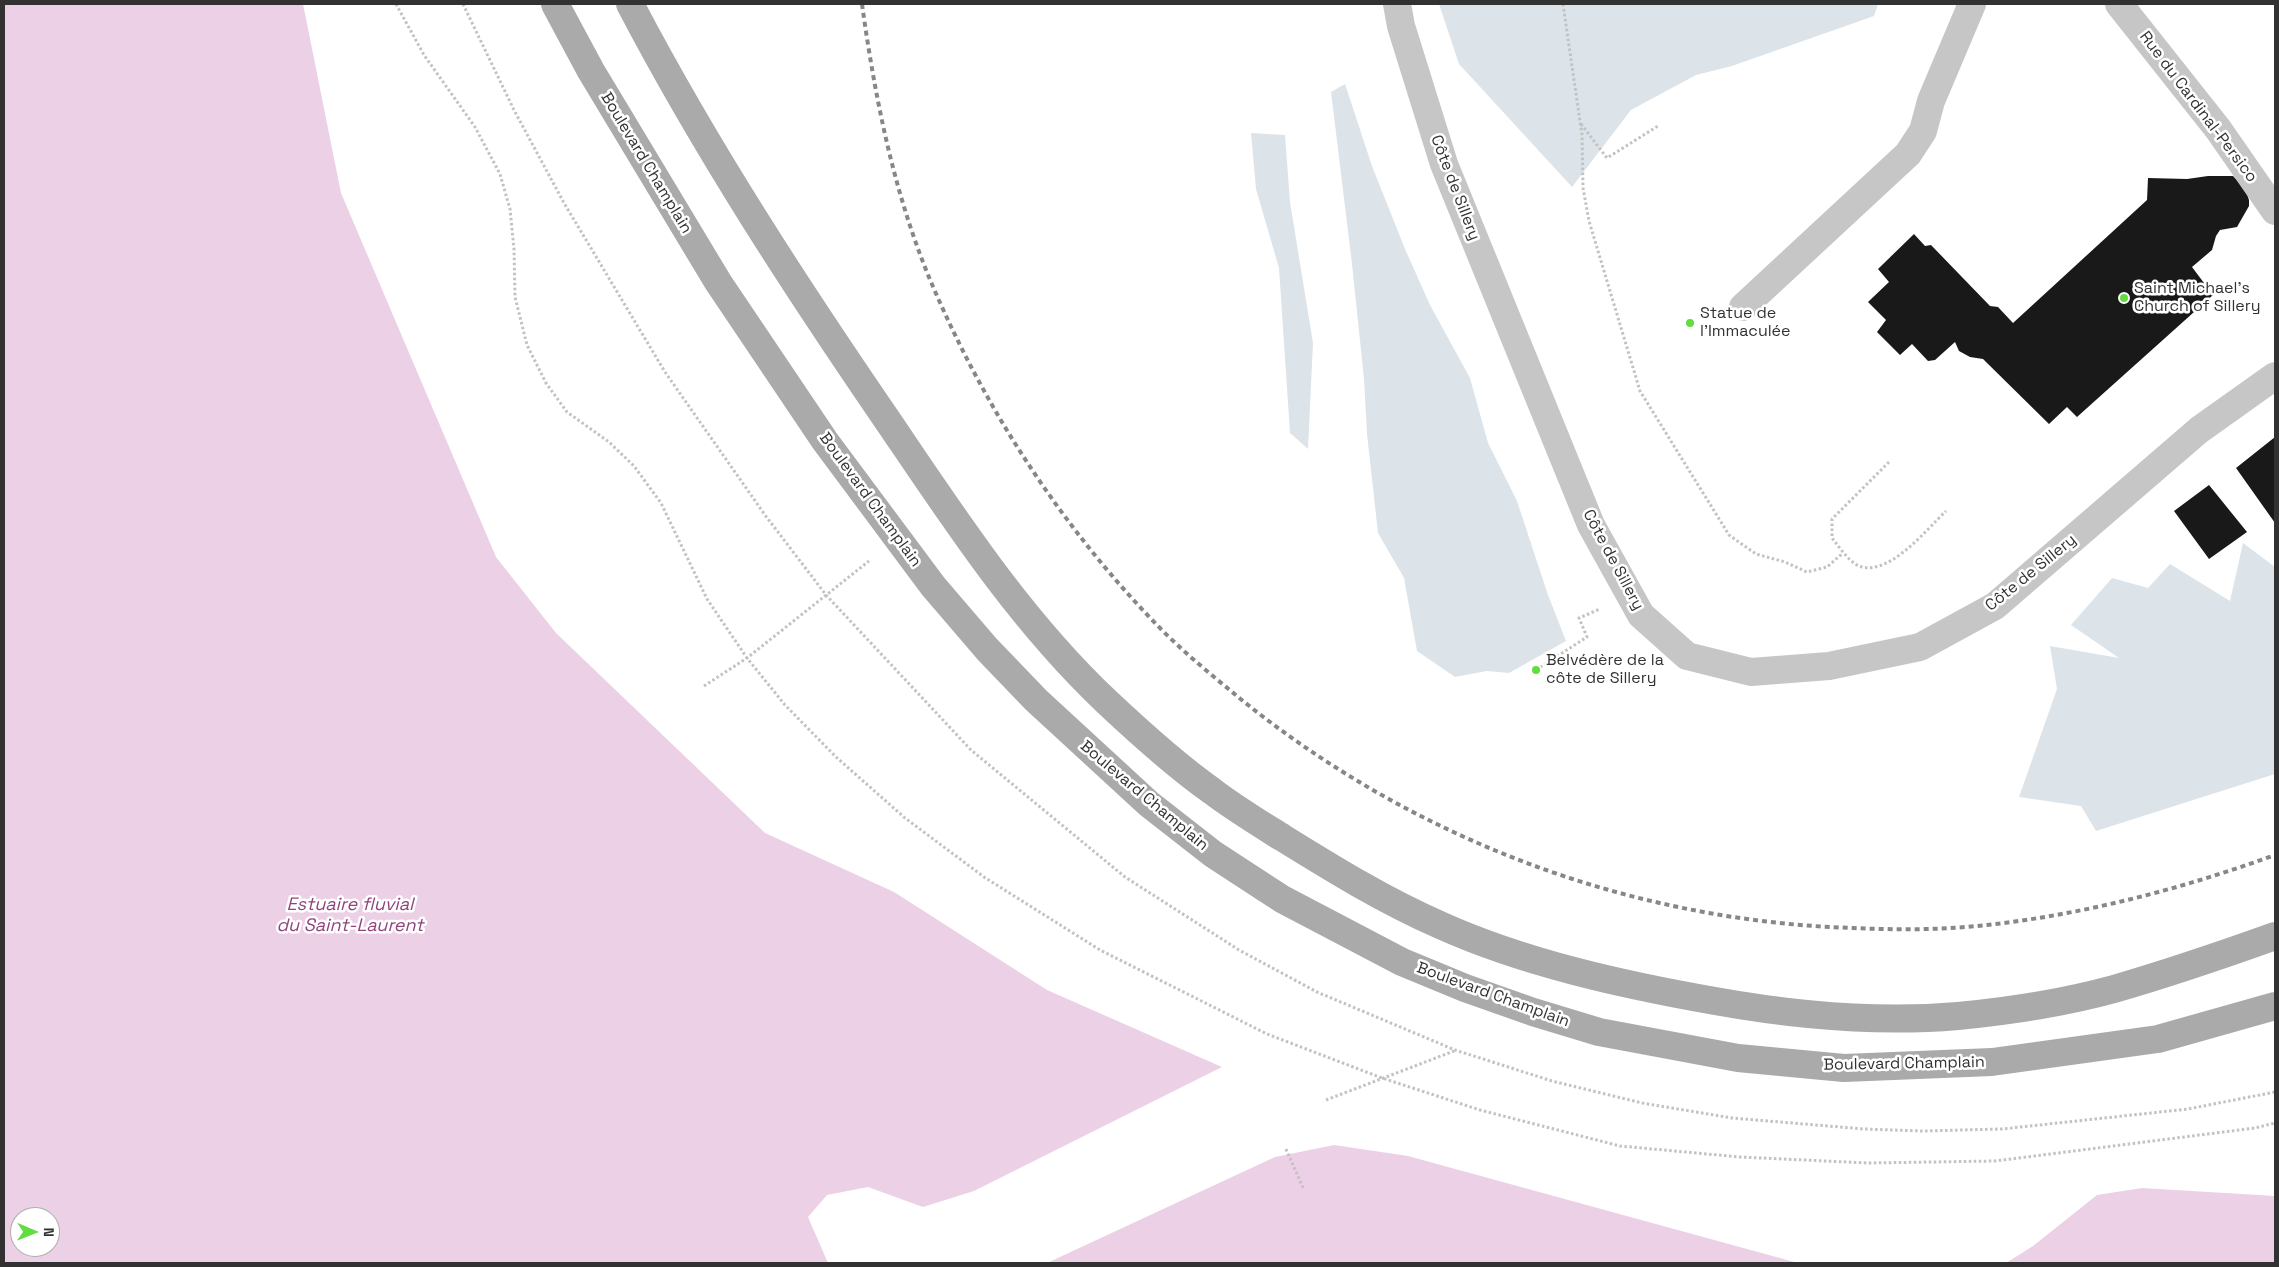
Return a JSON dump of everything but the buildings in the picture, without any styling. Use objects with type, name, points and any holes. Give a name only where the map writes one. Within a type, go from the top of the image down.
[{"type":"main road","name":"Boulevard Champlain","points":[[555,4],[591,72],[718,282],[825,441],[933,586],[986,649],[1036,700],[1142,798],[1213,854],[1282,899],[1402,962],[1465,988],[1533,1012],[1599,1032],[1748,1059],[1844,1068],[1992,1062],[2158,1039],[2275,1006]]},
{"type":"main road","points":[[630,4],[694,118],[805,300],[978,554],[1056,648],[1103,698],[1158,747],[1211,791],[1332,868],[1438,925],[1500,949],[1603,978],[1666,993],[1758,1009],[1818,1015],[1952,1016],[2058,1002],[2148,978],[2275,936]]},
{"type":"street","name":"Côte de Sillery","points":[[1396,4],[1401,26],[1444,164],[1591,525],[1641,615],[1687,656],[1751,672],[1829,666],[1920,647],[1996,606],[2199,430],[2275,376]]},
{"type":"street","points":[[1743,308],[1908,154],[1923,131],[1932,101],[1972,4]]},
{"type":"street","name":"Rue du Cardinal-Persico","points":[[2119,4],[2218,129],[2275,211]]},
{"type":"path","points":[[1563,4],[1582,135],[1583,188],[1589,221],[1640,391],[1729,535],[1756,554],[1785,562],[1807,572],[1827,567],[1843,553]]},
{"type":"path","points":[[1580,124],[1608,158],[1658,126]]},
{"type":"path","points":[[1889,462],[1832,519],[1832,538],[1843,553],[1856,565],[1875,569],[1890,563],[1946,511]]},
{"type":"path","points":[[704,686],[747,658],[869,561]]},
{"type":"path","points":[[1536,670],[1587,637],[1579,618],[1600,609]]},
{"type":"path","points":[[1326,1100],[1455,1050]]},
{"type":"path","points":[[1286,1149],[1304,1190]]},
{"type":"shaded area","points":[[1439,4],[1878,4],[1874,16],[1732,66],[1696,75],[1631,110],[1572,187],[1459,64]]},
{"type":"shaded area","points":[[1345,84],[1372,166],[1405,249],[1430,305],[1470,378],[1488,443],[1517,501],[1548,595],[1566,641],[1509,673],[1487,671],[1455,677],[1417,651],[1404,578],[1378,533],[1352,264],[1331,92]]},
{"type":"shaded area","points":[[1251,133],[1285,135],[1290,202],[1313,343],[1308,449],[1290,433],[1279,268],[1256,189]]},
{"type":"shaded area","points":[[2243,543],[2275,567],[2275,774],[2096,831],[2081,806],[2019,797],[2057,689],[2050,646],[2119,658],[2071,625],[2112,578],[2148,588],[2170,564],[2230,601]]},
{"type":"water","name":"Estuaire fluvial du Saint-Laurent","points":[[4,4],[303,4],[341,193],[496,557],[556,633],[765,833],[894,892],[1047,990],[1222,1067],[974,1191],[923,1207],[868,1187],[827,1195],[808,1217],[828,1263],[4,1263]]},
{"type":"water","points":[[1334,1145],[1408,1156],[1798,1263],[1047,1263],[1275,1157]]},
{"type":"water","points":[[2142,1188],[2275,1196],[2275,1263],[2006,1263],[2033,1246],[2097,1195]]},
{"type":"railway","points":[[862,4],[880,110],[896,180],[918,249],[952,329],[1001,420],[1028,464],[1089,548],[1122,587],[1177,645],[1243,701],[1310,750],[1380,794],[1453,832],[1530,864],[1608,890],[1688,909],[1770,922],[1853,928],[1954,928],[2061,914],[2133,899],[2204,879],[2275,855]]},
{"type":"place","name":"Saint Michael's Church of Sillery","points":[[2124,298]]},
{"type":"place","name":"Statue de l'Immaculée","points":[[1690,323]]},
{"type":"place","name":"Belvédère de la côte de Sillery","points":[[1536,670]]}]
